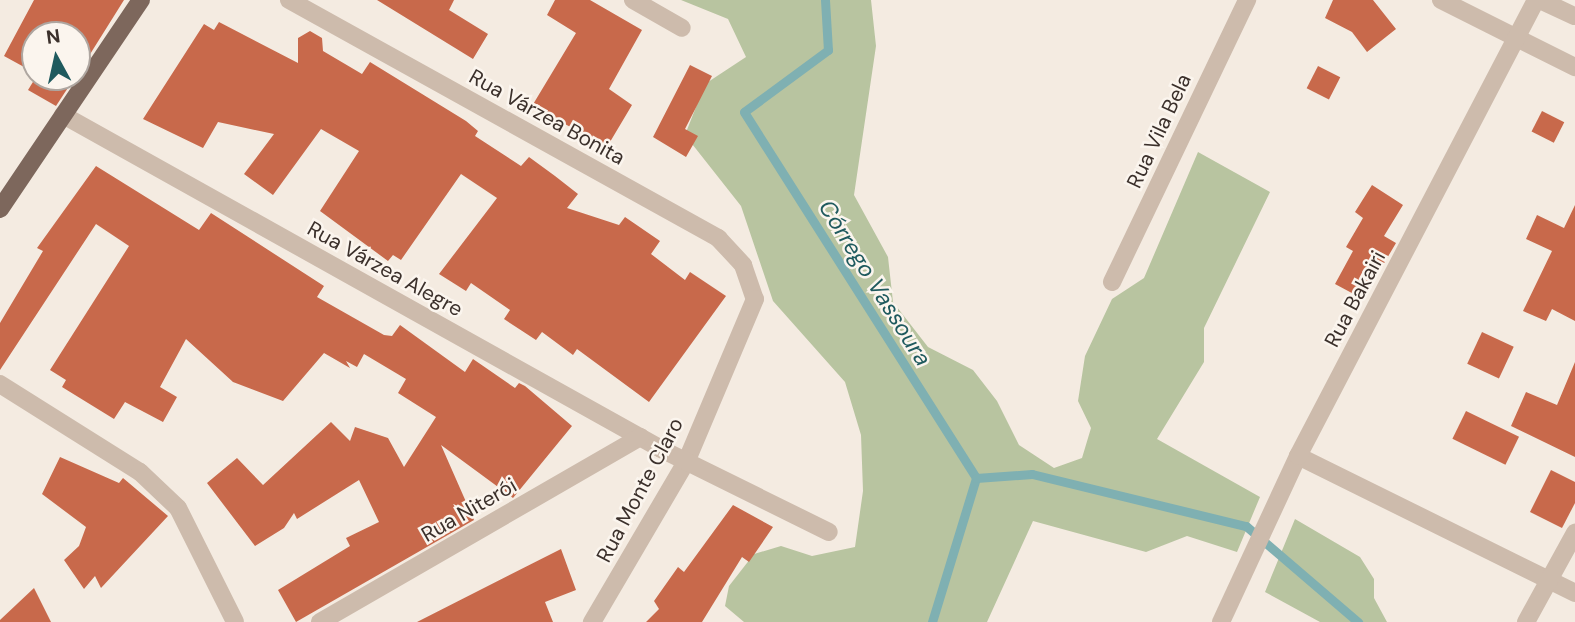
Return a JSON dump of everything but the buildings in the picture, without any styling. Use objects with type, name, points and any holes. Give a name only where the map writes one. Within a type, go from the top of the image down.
[{"type":"main road","points":[[0,209],[141,0]]},
{"type":"street","name":"Rua Várzea Bonita","points":[[289,0],[718,238],[743,265],[755,299]]},
{"type":"street","points":[[633,0],[682,28]]},
{"type":"street","name":"Rua Vila Bela","points":[[1112,282],[1247,0]]},
{"type":"street","points":[[1441,0],[1575,67]]},
{"type":"street","points":[[1538,0],[1575,16]]},
{"type":"street","name":"Rua Bakairi","points":[[1221,622],[1298,456],[1538,0]]},
{"type":"street","name":"Rua Várzea Alegre","points":[[63,115],[640,437],[829,532]]},
{"type":"street","name":"Rua Monte Claro","points":[[592,622],[686,462],[755,299]]},
{"type":"street","points":[[0,384],[140,472],[178,508],[235,622]]},
{"type":"street","name":"Rua Niterói","points":[[320,622],[640,437]]},
{"type":"street","points":[[1298,456],[1575,593]]},
{"type":"street","points":[[1526,622],[1551,581],[1575,533]]},
{"type":"green space","points":[[681,0],[871,0],[876,46],[854,195],[888,257],[893,302],[928,347],[973,370],[997,401],[1019,445],[1054,468],[1082,458],[1091,428],[1078,401],[1085,356],[1112,299],[1144,278],[1198,152],[1270,192],[1204,328],[1204,362],[1157,439],[1260,497],[1237,552],[1187,536],[1146,552],[1033,521],[987,622],[744,622],[725,606],[729,586],[754,554],[781,546],[812,556],[855,547],[863,491],[861,435],[845,382],[773,301],[741,206],[685,135],[705,84],[746,57],[728,19]]},
{"type":"green space","points":[[1295,519],[1360,557],[1374,579],[1374,598],[1387,622],[1320,622],[1265,592]]},
{"type":"waterway","name":"Córrego Vassoura","points":[[825,0],[828,50],[744,112],[976,478],[932,622]]},
{"type":"waterway","points":[[976,478],[1032,474],[1246,526],[1358,622]]}]
